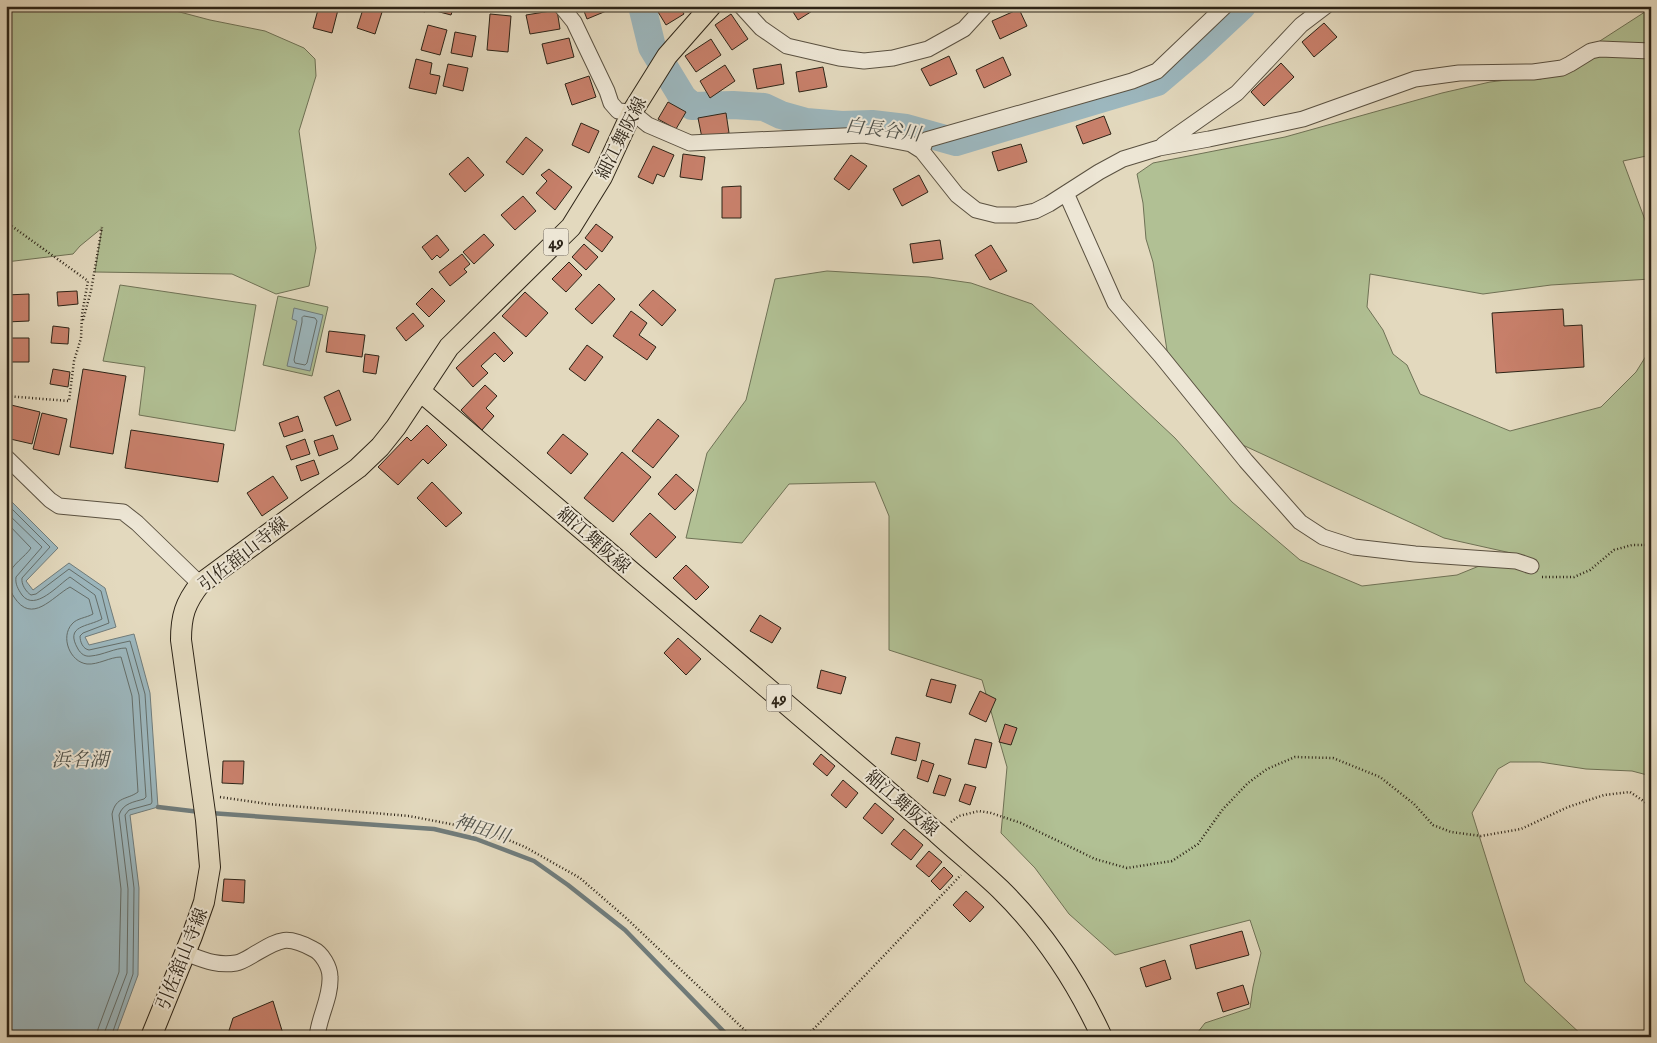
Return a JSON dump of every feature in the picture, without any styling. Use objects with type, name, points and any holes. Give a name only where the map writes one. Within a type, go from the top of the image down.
[{"type":"main road","name":"細江舞阪線","points":[[711,6],[663,63],[632,112],[602,177],[571,227],[449,348],[420,391],[972,863],[1001,890],[1040,934],[1073,983],[1102,1037]]},
{"type":"main road","name":"引佐舘山寺線","points":[[151,1037],[185,953],[208,886],[210,852],[181,640],[181,624],[185,607],[200,584],[358,468],[380,447],[420,391]]},
{"type":"street","points":[[561,6],[574,22],[611,103],[618,111],[632,112],[648,125],[690,143],[864,135],[911,144],[922,151],[957,195],[976,210],[996,215],[1016,215],[1035,211],[1123,159],[1159,148],[1303,119],[1416,79],[1459,73],[1533,72],[1562,68],[1591,51],[1600,49],[1651,51]]},
{"type":"street","points":[[741,6],[761,28],[787,46],[839,58],[864,61],[893,58],[928,50],[964,29],[985,6]]},
{"type":"street","points":[[922,151],[926,140],[1132,81],[1157,70],[1225,6]]},
{"type":"street","points":[[1159,148],[1237,93],[1301,25],[1326,6]]},
{"type":"street","points":[[1066,193],[1115,303],[1161,356],[1246,461],[1300,522],[1324,536],[1354,547],[1416,554],[1516,561],[1531,566]]},
{"type":"street","points":[[6,457],[50,500],[59,506],[123,512],[137,523],[200,584]]},
{"type":"street","points":[[185,953],[215,965],[239,963],[278,940],[298,941],[317,951],[325,961],[330,975],[328,996],[317,1037]]},
{"type":"path","points":[[6,222],[88,281],[82,314],[81,338],[74,361],[69,401],[6,396]]},
{"type":"path","points":[[82,321],[91,291],[102,227]]},
{"type":"path","points":[[1531,566],[1542,577],[1574,577],[1590,570],[1614,550],[1632,545],[1651,545]]},
{"type":"path","points":[[937,834],[959,816],[979,811],[1021,823],[1108,864],[1127,868],[1172,861],[1198,844],[1223,809],[1248,783],[1266,769],[1295,757],[1333,758],[1380,777],[1414,804],[1433,825],[1459,833],[1481,836],[1521,829],[1568,807],[1604,796],[1630,792],[1651,806]]},
{"type":"path","points":[[203,797],[224,797],[268,804],[409,816],[488,831],[525,847],[580,878],[625,917],[752,1037]]},
{"type":"path","points":[[806,1037],[972,863]]},
{"type":"green space","points":[[6,6],[157,6],[210,20],[265,31],[304,48],[315,59],[316,76],[299,131],[316,248],[309,286],[276,294],[232,274],[95,272],[102,228],[73,254],[6,262]]},
{"type":"green space","points":[[1651,8],[1651,155],[1623,161],[1651,236],[1651,279],[1551,285],[1483,294],[1370,274],[1367,307],[1383,330],[1393,354],[1407,365],[1420,394],[1510,431],[1601,407],[1636,372],[1651,348],[1651,776],[1632,771],[1586,769],[1540,762],[1510,762],[1498,769],[1472,813],[1525,982],[1584,1037],[1194,1037],[1205,1023],[1250,1008],[1261,953],[1250,920],[1115,955],[1069,914],[1035,868],[1001,833],[1007,767],[982,680],[889,650],[889,516],[875,482],[789,484],[742,543],[686,538],[707,453],[746,400],[775,279],[827,271],[929,277],[971,283],[1032,304],[1175,438],[1232,502],[1300,560],[1362,586],[1457,575],[1511,553],[1444,538],[1234,441],[1169,363],[1153,262],[1146,239],[1143,203],[1137,174],[1153,163],[1285,137],[1442,93],[1490,82],[1523,78],[1541,79]]},
{"type":"green space","points":[[120,285],[256,305],[235,431],[139,415],[145,367],[103,361]]},
{"type":"green space","points":[[278,296],[328,307],[312,376],[263,365]]},
{"type":"water","points":[[294,308],[323,315],[310,371],[287,366],[297,321],[292,319]]},
{"type":"water","name":"浜名湖","points":[[6,496],[58,548],[26,581],[33,590],[69,563],[105,588],[116,627],[85,637],[89,645],[134,634],[150,693],[158,807],[130,815],[139,888],[138,975],[115,1037],[6,1037]]},
{"type":"building","points":[[319,6],[339,6],[332,33],[313,28]]},
{"type":"building","points":[[364,6],[384,6],[375,34],[357,28]]},
{"type":"building","points":[[402,6],[427,6],[425,12]]},
{"type":"building","points":[[433,6],[454,6],[451,15],[432,10]]},
{"type":"building","points":[[582,6],[615,6],[616,7],[587,19]]},
{"type":"building","points":[[656,6],[679,6],[684,14],[666,25]]},
{"type":"building","points":[[791,6],[816,6],[817,8],[798,20]]},
{"type":"building","points":[[1019,9],[1027,26],[1000,39],[992,21]]},
{"type":"building","points":[[557,10],[560,29],[530,34],[526,15]]},
{"type":"building","points":[[490,14],[511,16],[508,52],[487,50]]},
{"type":"building","points":[[731,14],[748,39],[732,50],[715,25]]},
{"type":"building","points":[[1324,23],[1337,37],[1314,57],[1302,42]]},
{"type":"building","points":[[428,25],[447,30],[440,55],[421,50]]},
{"type":"building","points":[[455,32],[476,36],[472,57],[451,53]]},
{"type":"building","points":[[569,38],[574,57],[547,64],[542,44]]},
{"type":"building","points":[[711,39],[721,55],[696,72],[685,56]]},
{"type":"building","points":[[949,56],[957,74],[930,86],[921,69]]},
{"type":"building","points":[[1003,57],[1011,75],[984,88],[976,70]]},
{"type":"building","points":[[416,59],[432,63],[430,74],[440,76],[436,94],[409,88]]},
{"type":"building","points":[[1281,63],[1294,77],[1264,106],[1251,92]]},
{"type":"building","points":[[448,64],[468,68],[463,91],[443,86]]},
{"type":"building","points":[[781,64],[784,84],[757,89],[753,69]]},
{"type":"building","points":[[725,65],[735,81],[710,98],[700,81]]},
{"type":"building","points":[[823,67],[827,87],[799,92],[796,72]]},
{"type":"building","points":[[589,76],[596,97],[572,105],[565,84]]},
{"type":"building","points":[[668,102],[686,112],[676,129],[658,119]]},
{"type":"building","points":[[726,113],[729,133],[702,138],[698,118]]},
{"type":"building","points":[[1104,116],[1111,134],[1083,144],[1076,126]]},
{"type":"building","points":[[581,123],[599,131],[589,153],[572,145]]},
{"type":"building","points":[[526,137],[543,150],[523,175],[506,162]]},
{"type":"building","points":[[1021,144],[1027,162],[998,171],[992,152]]},
{"type":"building","points":[[653,146],[674,155],[664,177],[657,174],[653,184],[638,177]]},
{"type":"building","points":[[683,154],[705,157],[702,180],[680,177]]},
{"type":"building","points":[[851,155],[867,166],[849,190],[834,179]]},
{"type":"building","points":[[468,157],[484,175],[465,192],[449,174]]},
{"type":"building","points":[[549,169],[572,187],[555,210],[536,193],[547,181],[541,175]]},
{"type":"building","points":[[919,175],[928,192],[902,206],[893,189]]},
{"type":"building","points":[[741,186],[741,218],[722,218],[722,187]]},
{"type":"building","points":[[523,196],[536,211],[515,230],[501,215]]},
{"type":"building","points":[[596,224],[613,237],[602,252],[585,238]]},
{"type":"building","points":[[484,234],[494,245],[474,264],[463,252]]},
{"type":"building","points":[[437,235],[449,250],[440,258],[437,255],[432,260],[422,247]]},
{"type":"building","points":[[940,240],[943,259],[913,263],[910,244]]},
{"type":"building","points":[[584,244],[598,257],[586,270],[572,257]]},
{"type":"building","points":[[991,245],[1007,271],[990,280],[975,255]]},
{"type":"building","points":[[462,254],[470,264],[464,269],[467,272],[450,286],[439,272]]},
{"type":"building","points":[[569,262],[582,275],[566,292],[552,279]]},
{"type":"building","points":[[599,284],[615,299],[592,324],[575,309]]},
{"type":"building","points":[[432,288],[445,301],[429,317],[416,304]]},
{"type":"building","points":[[653,290],[676,310],[662,326],[639,305]]},
{"type":"building","points":[[77,291],[78,304],[58,306],[57,292]]},
{"type":"building","points":[[525,292],[548,313],[526,337],[502,316]]},
{"type":"building","points":[[29,294],[29,321],[6,322],[6,295]]},
{"type":"building","points":[[1563,309],[1564,326],[1582,325],[1584,367],[1496,373],[1492,313]]},
{"type":"building","points":[[631,311],[647,323],[639,335],[656,347],[647,360],[613,336]]},
{"type":"building","points":[[413,313],[424,326],[406,341],[396,328]]},
{"type":"building","points":[[53,326],[69,328],[68,344],[51,343]]},
{"type":"building","points":[[329,331],[365,335],[362,357],[326,352]]},
{"type":"building","points":[[494,332],[513,353],[504,362],[495,353],[481,366],[488,373],[473,387],[456,368]]},
{"type":"building","points":[[6,338],[29,338],[29,362],[6,362]]},
{"type":"building","points":[[587,345],[603,357],[585,381],[569,369]]},
{"type":"building","points":[[365,354],[379,356],[376,374],[363,372]]},
{"type":"building","points":[[53,369],[70,372],[68,387],[50,384]]},
{"type":"building","points":[[83,369],[126,376],[113,454],[70,447]]},
{"type":"building","points":[[485,385],[497,396],[486,408],[494,416],[482,430],[461,410]]},
{"type":"building","points":[[339,390],[351,420],[336,426],[324,397]]},
{"type":"building","points":[[7,404],[40,412],[32,444],[6,438]]},
{"type":"building","points":[[42,413],[67,419],[59,455],[33,449]]},
{"type":"building","points":[[298,416],[303,431],[284,437],[279,423]]},
{"type":"building","points":[[658,419],[679,436],[653,468],[632,451]]},
{"type":"building","points":[[427,425],[447,445],[428,464],[423,459],[398,485],[378,467],[407,437],[411,441]]},
{"type":"building","points":[[131,430],[224,444],[218,482],[125,468]]},
{"type":"building","points":[[563,434],[588,454],[571,474],[547,453]]},
{"type":"building","points":[[333,435],[338,449],[319,456],[314,441]]},
{"type":"building","points":[[305,439],[310,454],[291,460],[286,446]]},
{"type":"building","points":[[622,452],[651,477],[613,522],[584,498]]},
{"type":"building","points":[[314,460],[319,474],[301,481],[296,466]]},
{"type":"building","points":[[676,474],[694,490],[675,510],[658,494]]},
{"type":"building","points":[[273,476],[288,498],[262,516],[247,493]]},
{"type":"building","points":[[432,482],[462,513],[446,527],[417,498]]},
{"type":"building","points":[[650,513],[676,537],[656,558],[630,534]]},
{"type":"building","points":[[686,565],[709,587],[696,600],[673,578]]},
{"type":"building","points":[[760,615],[781,628],[772,643],[750,631]]},
{"type":"building","points":[[678,638],[701,659],[686,675],[664,653]]},
{"type":"building","points":[[821,670],[846,677],[841,694],[817,688]]},
{"type":"building","points":[[931,679],[956,685],[951,703],[926,696]]},
{"type":"building","points":[[980,691],[996,699],[986,722],[969,714]]},
{"type":"building","points":[[1005,724],[1017,728],[1011,745],[999,742]]},
{"type":"building","points":[[896,737],[920,743],[916,761],[891,754]]},
{"type":"building","points":[[975,739],[992,743],[986,768],[968,764]]},
{"type":"building","points":[[821,754],[835,766],[827,776],[813,764]]},
{"type":"building","points":[[922,760],[934,764],[928,782],[917,778]]},
{"type":"building","points":[[223,761],[244,761],[243,784],[222,783]]},
{"type":"building","points":[[939,775],[951,779],[945,796],[933,793]]},
{"type":"building","points":[[843,780],[858,793],[846,808],[831,795]]},
{"type":"building","points":[[965,784],[976,787],[970,805],[959,801]]},
{"type":"building","points":[[875,803],[894,819],[882,834],[863,818]]},
{"type":"building","points":[[904,829],[923,845],[911,860],[891,844]]},
{"type":"building","points":[[929,851],[942,862],[929,877],[916,866]]},
{"type":"building","points":[[944,867],[953,876],[940,890],[931,881]]},
{"type":"building","points":[[224,879],[245,880],[244,903],[222,901]]},
{"type":"building","points":[[966,891],[984,907],[970,922],[953,905]]},
{"type":"building","points":[[1242,931],[1249,955],[1196,969],[1190,945]]},
{"type":"building","points":[[1165,960],[1171,979],[1146,987],[1140,968]]},
{"type":"building","points":[[1243,985],[1249,1004],[1223,1012],[1217,993]]},
{"type":"building","points":[[273,1001],[284,1037],[227,1037],[233,1018]]},
{"type":"waterway","name":"白長谷川","points":[[642,6],[652,47],[683,98],[692,106],[733,105],[764,107],[781,115],[806,122],[842,125],[872,124],[906,128],[956,142],[1157,82],[1242,6]]},
{"type":"waterway","name":"神田川","points":[[158,807],[200,812]]},
{"type":"waterway","name":"神田川","points":[[210,813],[434,829],[476,839],[534,861],[625,930],[729,1037]]}]
